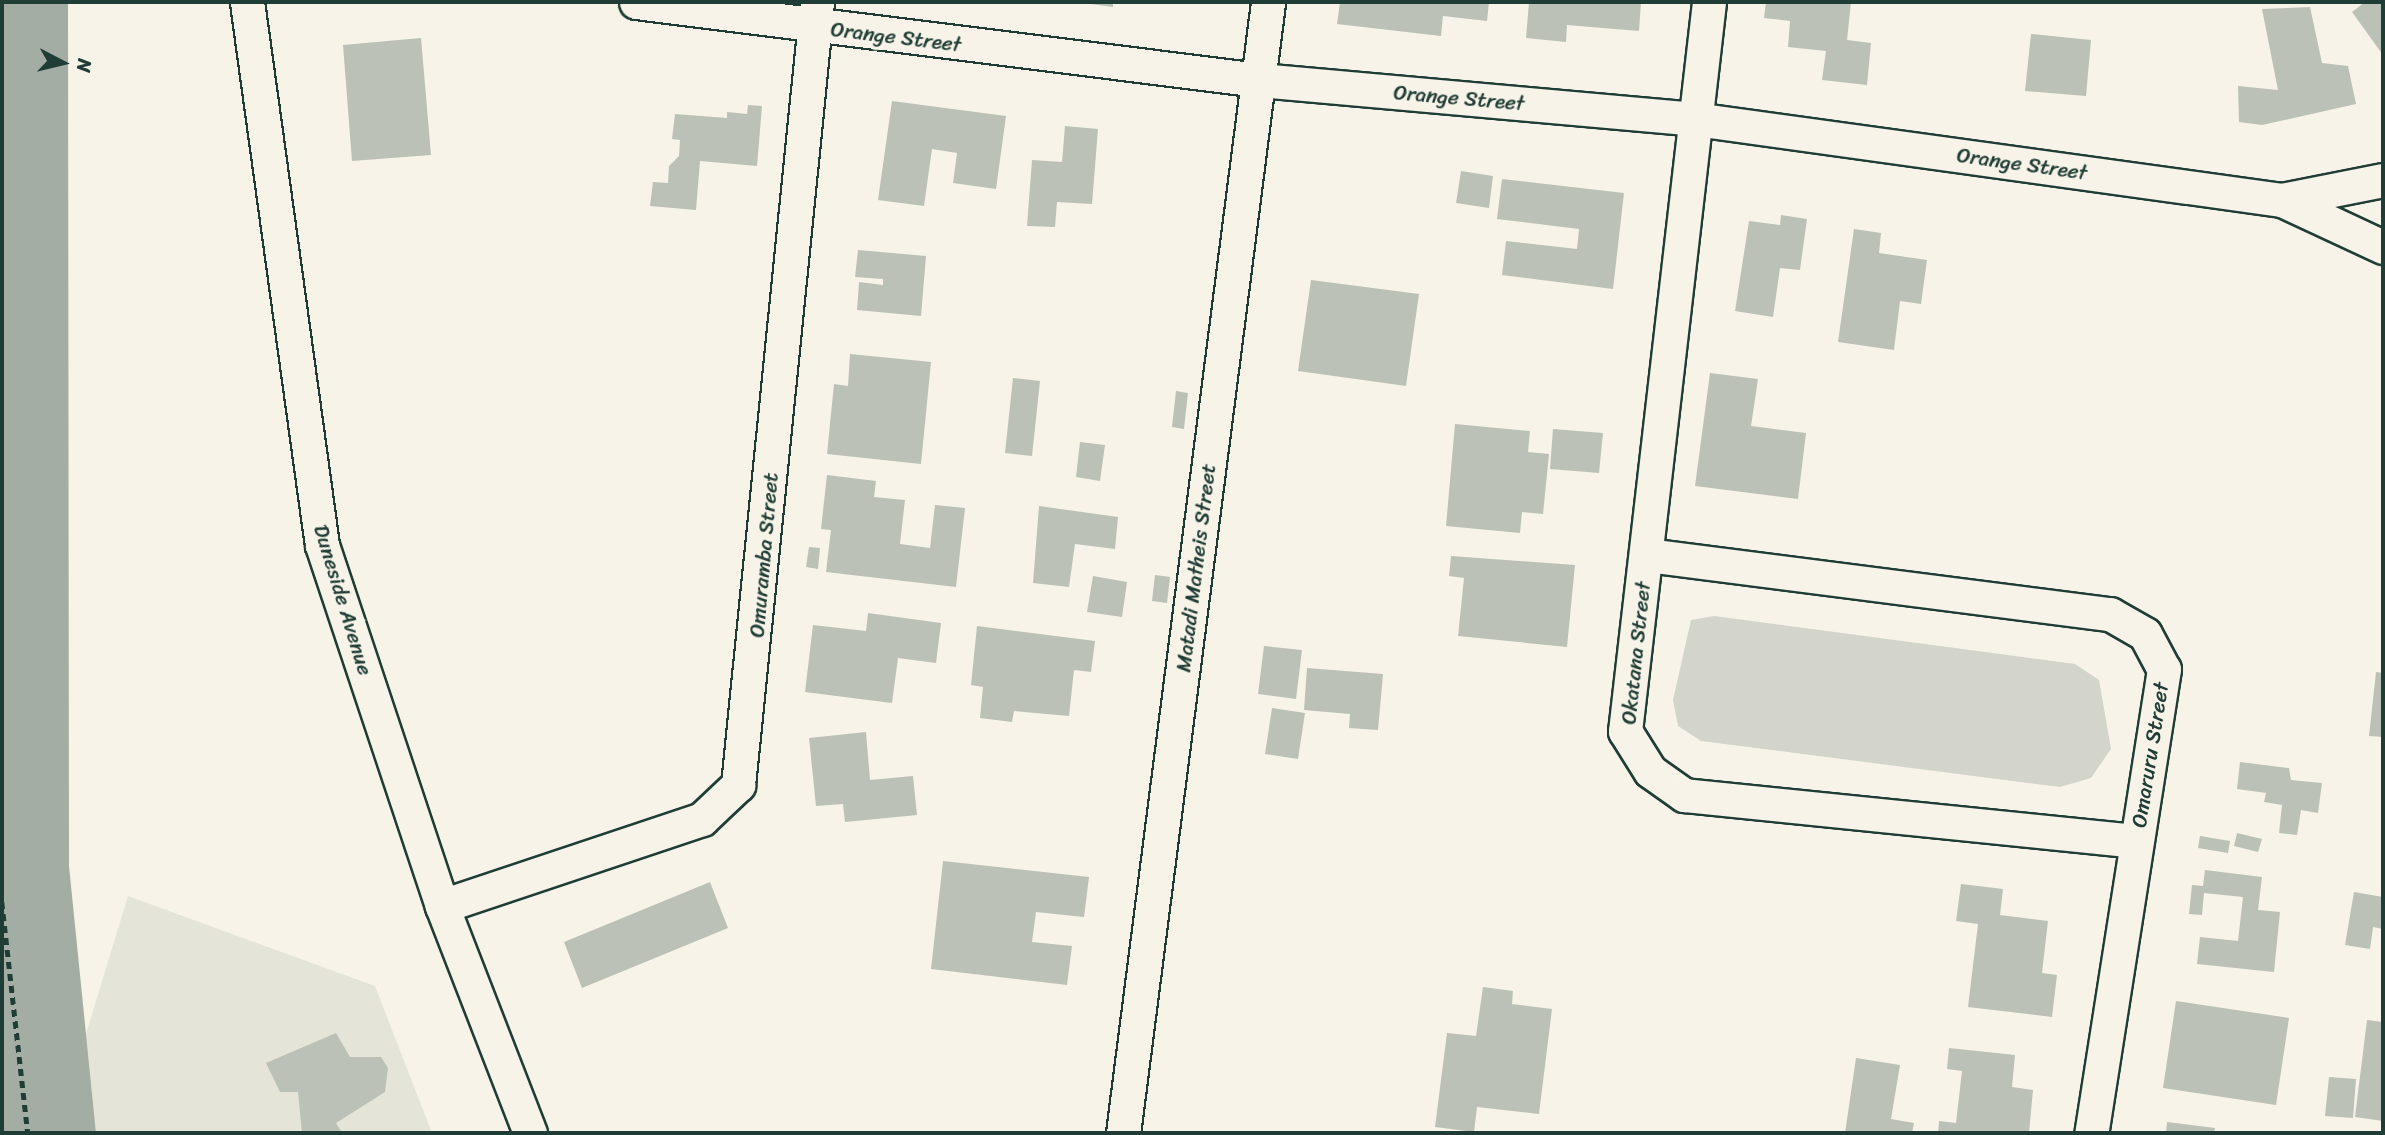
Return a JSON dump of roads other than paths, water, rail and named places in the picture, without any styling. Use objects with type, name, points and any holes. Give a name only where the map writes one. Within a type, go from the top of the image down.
[{"type":"street","name":"Duneside Avenue","points":[[247,2],[321,545],[442,906],[530,1133]]},
{"type":"street","name":"Orange Street","points":[[636,2],[815,14],[1259,80],[1695,120],[2282,200],[2383,247]]},
{"type":"street","name":"Matadi Matheis Street","points":[[1123,1133],[1268,2]]},
{"type":"street","name":"Okatana Street","points":[[1709,2],[1625,731],[1650,772],[1684,795],[2136,841]]},
{"type":"street","name":"Omuramba Street","points":[[442,906],[702,819],[738,785],[815,14]]},
{"type":"street","name":"Orange Street","points":[[2282,200],[2383,180]]},
{"type":"street","name":"Omaruru Street","points":[[1647,555],[2110,614],[2145,634],[2164,669],[2091,1133]]}]
